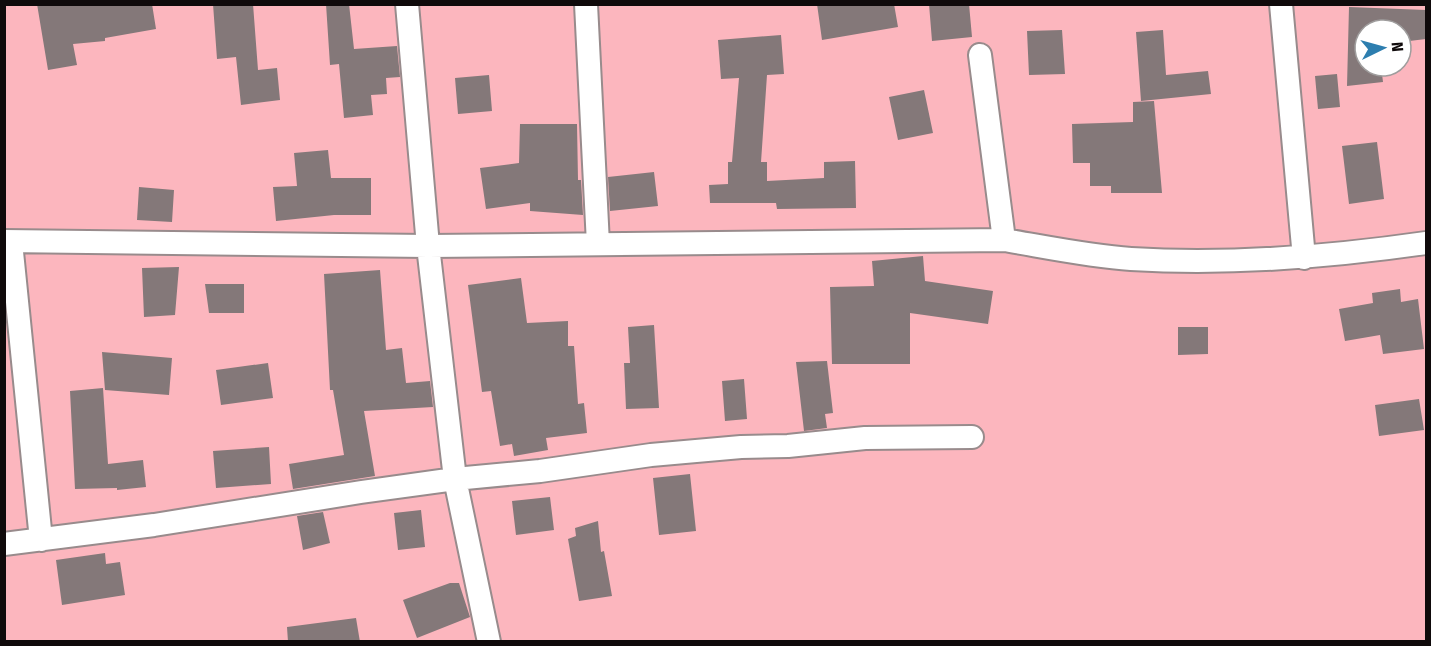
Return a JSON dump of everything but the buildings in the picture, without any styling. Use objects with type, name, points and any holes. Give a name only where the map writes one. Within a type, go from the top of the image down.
[{"type":"street","points":[[407,4],[428,246],[454,479],[489,642]]},
{"type":"street","points":[[586,4],[597,244]]},
{"type":"street","points":[[1281,4],[1304,258]]},
{"type":"street","points":[[980,55],[1004,240]]},
{"type":"street","points":[[41,540],[8,241],[428,246],[1004,240],[1130,259],[1204,261],[1304,258],[1426,243]]},
{"type":"street","points":[[4,544],[154,525],[454,479],[540,471],[651,455],[730,448],[788,446],[865,438],[972,437]]},
{"type":"shaded area","points":[[5,5],[1426,5],[1426,641],[5,641]]}]
